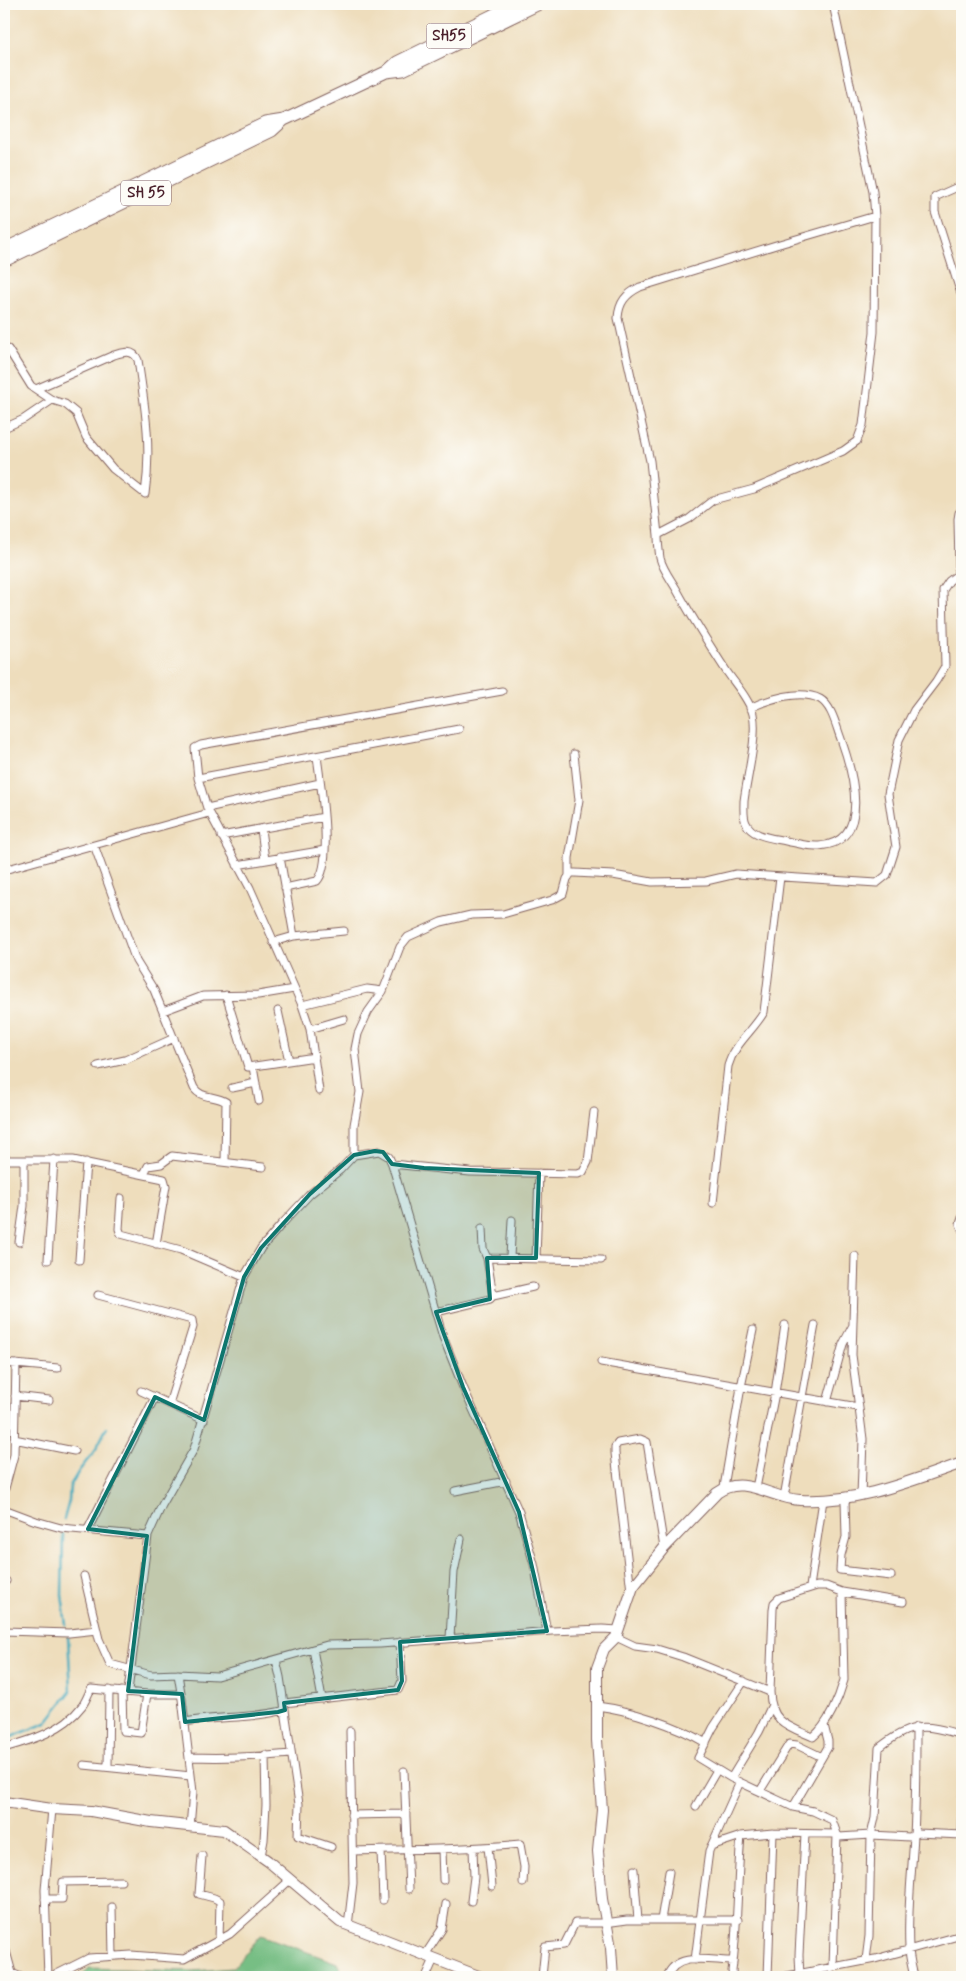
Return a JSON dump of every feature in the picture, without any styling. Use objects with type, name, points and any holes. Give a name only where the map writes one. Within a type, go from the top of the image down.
[{"type":"main road","name":"SH55","points":[[4,249],[265,123],[284,120],[386,72],[397,62],[515,4]]},
{"type":"main road","points":[[386,72],[403,70],[540,4]]},
{"type":"main road","name":"SH 55","points":[[4,261],[272,131],[284,120]]},
{"type":"street","points":[[658,536],[689,519],[713,500],[754,489],[843,451],[857,441],[863,425],[874,332],[875,216],[873,192],[832,4]]},
{"type":"street","points":[[962,185],[935,197],[935,212],[962,296]]},
{"type":"street","points":[[750,708],[764,701],[784,696],[810,696],[818,698],[827,706],[850,763],[854,786],[855,804],[851,825],[847,833],[839,839],[830,844],[819,846],[805,845],[757,834],[746,824],[744,809],[754,722],[750,708],[698,628],[663,566],[650,462],[618,318],[619,306],[626,296],[640,287],[875,216]]},
{"type":"street","points":[[4,350],[8,349],[31,386],[36,390],[52,400],[65,404],[76,413],[86,437],[114,469],[145,494],[148,476],[149,431],[136,355],[132,352],[125,352],[114,355],[36,390]]},
{"type":"street","points":[[4,428],[24,419],[52,400]]},
{"type":"street","points":[[568,878],[576,872],[605,874],[652,882],[706,881],[736,874],[820,881],[877,883],[887,875],[896,847],[888,794],[899,740],[914,710],[945,666],[943,590],[958,572],[958,519],[959,513],[962,510]]},
{"type":"street","points":[[320,1091],[310,1028],[302,1005],[250,888],[208,810],[198,778],[195,751],[201,745],[502,691]]},
{"type":"street","points":[[198,778],[459,730]]},
{"type":"street","points":[[354,1155],[354,1125],[360,1092],[355,1049],[358,1034],[378,989],[400,947],[408,937],[441,922],[472,915],[503,914],[552,900],[563,894],[568,878],[569,858],[579,800],[574,754]]},
{"type":"street","points":[[285,888],[319,880],[326,859],[324,817],[317,756]]},
{"type":"street","points":[[4,870],[208,810],[320,783]]},
{"type":"street","points":[[222,836],[324,817]]},
{"type":"street","points":[[261,829],[266,860]]},
{"type":"street","points":[[94,845],[136,961],[152,986],[196,1092],[226,1102],[225,1162]]},
{"type":"street","points":[[237,864],[325,850]]},
{"type":"street","points":[[280,857],[294,936]]},
{"type":"street","points":[[713,1203],[728,1066],[734,1050],[764,1012],[780,877]]},
{"type":"street","points":[[273,942],[294,936],[344,931]]},
{"type":"street","points":[[163,1011],[199,997],[258,995],[294,989]]},
{"type":"street","points":[[302,1005],[378,989]]},
{"type":"street","points":[[226,995],[245,1063],[248,1067],[315,1058]]},
{"type":"street","points":[[278,1011],[289,1062]]},
{"type":"street","points":[[310,1028],[344,1019]]},
{"type":"street","points":[[98,1066],[125,1060],[174,1038]]},
{"type":"street","points":[[253,1067],[259,1101]]},
{"type":"street","points":[[232,1088],[256,1083]]},
{"type":"street","points":[[392,1164],[447,1170],[571,1174],[583,1172],[588,1162],[594,1112]]},
{"type":"street","points":[[148,1694],[140,1733],[123,1731],[125,1691],[131,1670],[148,1536],[162,1505],[194,1449],[204,1420],[244,1276],[261,1248],[310,1194],[340,1170],[354,1155],[380,1151],[389,1157],[392,1164],[436,1312],[463,1387],[519,1512],[534,1564],[547,1631]]},
{"type":"street","points":[[144,1174],[148,1166],[161,1164],[172,1156],[263,1167]]},
{"type":"street","points":[[4,1160],[54,1159],[86,1162],[164,1179],[166,1183],[156,1244]]},
{"type":"street","points":[[48,1260],[54,1159]]},
{"type":"street","points":[[19,1242],[24,1206],[24,1160]]},
{"type":"street","points":[[79,1260],[86,1162]]},
{"type":"street","points":[[536,1258],[539,1173]]},
{"type":"street","points":[[121,1198],[119,1229],[121,1234],[180,1250],[244,1276]]},
{"type":"street","points":[[962,1218],[960,1224],[962,1229]]},
{"type":"street","points":[[510,1257],[512,1220]]},
{"type":"street","points":[[482,1228],[483,1249],[487,1258],[493,1296]]},
{"type":"street","points":[[855,1256],[852,1369],[863,1439],[861,1496]]},
{"type":"street","points":[[487,1258],[601,1260]]},
{"type":"street","points":[[436,1312],[533,1287]]},
{"type":"street","points":[[98,1295],[190,1319],[193,1322],[169,1404]]},
{"type":"street","points":[[756,1488],[775,1393],[785,1325]]},
{"type":"street","points":[[784,1497],[815,1325]]},
{"type":"street","points":[[827,1402],[843,1344],[852,1326]]},
{"type":"street","points":[[724,1487],[753,1330]]},
{"type":"street","points":[[4,1362],[58,1368]]},
{"type":"street","points":[[601,1362],[858,1407]]},
{"type":"street","points":[[4,1492],[12,1464],[16,1364]]},
{"type":"street","points":[[141,1391],[204,1420]]},
{"type":"street","points":[[15,1396],[49,1400]]},
{"type":"street","points":[[88,1530],[154,1397]]},
{"type":"street","points":[[14,1439],[74,1450]]},
{"type":"street","points":[[631,1592],[615,1453],[618,1443],[640,1440],[647,1442],[664,1548]]},
{"type":"street","points":[[613,1977],[611,1948],[605,1923],[598,1851],[602,1810],[597,1740],[597,1668],[604,1649],[617,1634],[622,1613],[633,1587],[664,1548],[724,1487],[736,1484],[756,1488],[790,1500],[845,1499],[873,1493],[962,1463]]},
{"type":"street","points":[[455,1491],[506,1481]]},
{"type":"street","points":[[845,1499],[846,1537],[841,1556],[840,1570],[891,1576]]},
{"type":"street","points":[[810,1587],[823,1500]]},
{"type":"street","points":[[4,1508],[36,1522],[61,1528],[148,1536]]},
{"type":"street","points":[[450,1638],[454,1572],[461,1539]]},
{"type":"street","points":[[84,1576],[97,1630],[110,1664],[151,1675],[217,1676],[326,1645],[602,1629],[617,1634],[635,1646],[657,1649],[683,1657],[770,1692]]},
{"type":"street","points":[[842,1592],[844,1680],[841,1691],[824,1725],[814,1737],[786,1725],[775,1715],[771,1707],[774,1604],[779,1598],[810,1587],[826,1586],[842,1592],[903,1602]]},
{"type":"street","points":[[4,1631],[70,1634],[97,1630]]},
{"type":"street","points":[[185,1722],[210,1718],[232,1718],[322,1699],[398,1690],[402,1681],[400,1642]]},
{"type":"street","points":[[313,1649],[322,1699]]},
{"type":"street","points":[[276,1660],[299,1804],[298,1836],[331,1848]]},
{"type":"street","points":[[178,1674],[193,1792],[190,1827]]},
{"type":"street","points":[[744,1681],[713,1728],[698,1758],[731,1778],[793,1807],[814,1811],[828,1816],[832,1820],[837,1834],[833,1966]]},
{"type":"street","points":[[4,1748],[28,1741],[59,1728],[82,1706],[91,1688],[148,1694],[182,1694]]},
{"type":"street","points":[[108,1767],[109,1690]]},
{"type":"street","points":[[597,1706],[614,1708],[683,1730],[706,1743]]},
{"type":"street","points":[[731,1778],[759,1732],[771,1707]]},
{"type":"street","points":[[793,1807],[828,1744],[824,1725]]},
{"type":"street","points":[[914,1977],[909,1949],[910,1877],[914,1835],[917,1759],[916,1727]]},
{"type":"street","points":[[866,1960],[869,1936],[871,1835],[875,1818],[879,1748],[898,1734],[916,1727],[942,1729],[962,1735]]},
{"type":"street","points":[[348,1926],[353,1893],[350,1731]]},
{"type":"street","points":[[760,1791],[789,1744],[797,1745],[822,1757]]},
{"type":"street","points":[[189,1757],[292,1754]]},
{"type":"street","points":[[261,1856],[266,1805],[265,1755]]},
{"type":"street","points":[[84,1765],[191,1776]]},
{"type":"street","points":[[696,1806],[717,1770]]},
{"type":"street","points":[[404,1771],[409,1889]]},
{"type":"street","points":[[695,1960],[707,1860],[711,1846],[740,1782]]},
{"type":"street","points":[[711,1846],[741,1836],[773,1833],[837,1834],[839,1837],[871,1835],[910,1837],[918,1833],[961,1835],[962,1797]]},
{"type":"street","points":[[4,1802],[52,1809],[91,1811],[190,1827],[224,1830],[261,1856],[340,1922],[481,1977]]},
{"type":"street","points":[[52,1809],[46,1866],[45,1899],[50,1977],[89,1958],[131,1955],[184,1959],[230,1934],[290,1880]]},
{"type":"street","points":[[351,1815],[406,1814]]},
{"type":"street","points":[[768,1977],[773,1833]]},
{"type":"street","points":[[799,1976],[805,1834]]},
{"type":"street","points":[[733,1977],[738,1920],[741,1836]]},
{"type":"street","points":[[352,1851],[407,1851],[520,1844],[524,1866],[524,1883]]},
{"type":"street","points":[[488,1847],[492,1886]]},
{"type":"street","points":[[472,1901],[474,1877],[473,1848]]},
{"type":"street","points":[[442,1849],[443,1880]]},
{"type":"street","points":[[381,1851],[383,1900]]},
{"type":"street","points":[[202,1856],[199,1894],[220,1901],[219,1940]]},
{"type":"street","points":[[634,1870],[638,1920]]},
{"type":"street","points":[[661,1920],[669,1872]]},
{"type":"street","points":[[45,1899],[62,1899],[62,1882],[121,1881]]},
{"type":"street","points":[[426,1977],[430,1957],[446,1915],[446,1904]]},
{"type":"street","points":[[112,1907],[113,1956]]},
{"type":"street","points":[[542,1977],[545,1947],[564,1946],[575,1923],[638,1920],[738,1920]]},
{"type":"street","points":[[782,1977],[799,1976],[962,1935]]},
{"type":"street","points":[[4,1944],[6,1960],[12,1973],[21,1977]]},
{"type":"street","points":[[667,1977],[679,1961],[687,1959],[733,1961]]},
{"type":"highlighted area","points":[[375,1151],[383,1152],[392,1164],[424,1168],[539,1173],[536,1258],[487,1258],[490,1299],[436,1312],[463,1387],[519,1512],[547,1631],[400,1642],[402,1681],[398,1690],[284,1703],[285,1710],[278,1712],[185,1722],[182,1694],[128,1691],[147,1536],[88,1529],[155,1397],[204,1420],[244,1277],[261,1248],[310,1194],[354,1155]]},
{"type":"green space","points":[[261,1935],[337,1963],[344,1977],[81,1977],[89,1968],[192,1971],[233,1968]]},
{"type":"waterway","points":[[64,1519],[69,1501],[70,1486],[96,1449],[107,1427]]},
{"type":"waterway","points":[[63,1534],[62,1595],[66,1625]]},
{"type":"waterway","points":[[4,1740],[46,1723],[71,1691],[68,1637]]}]
